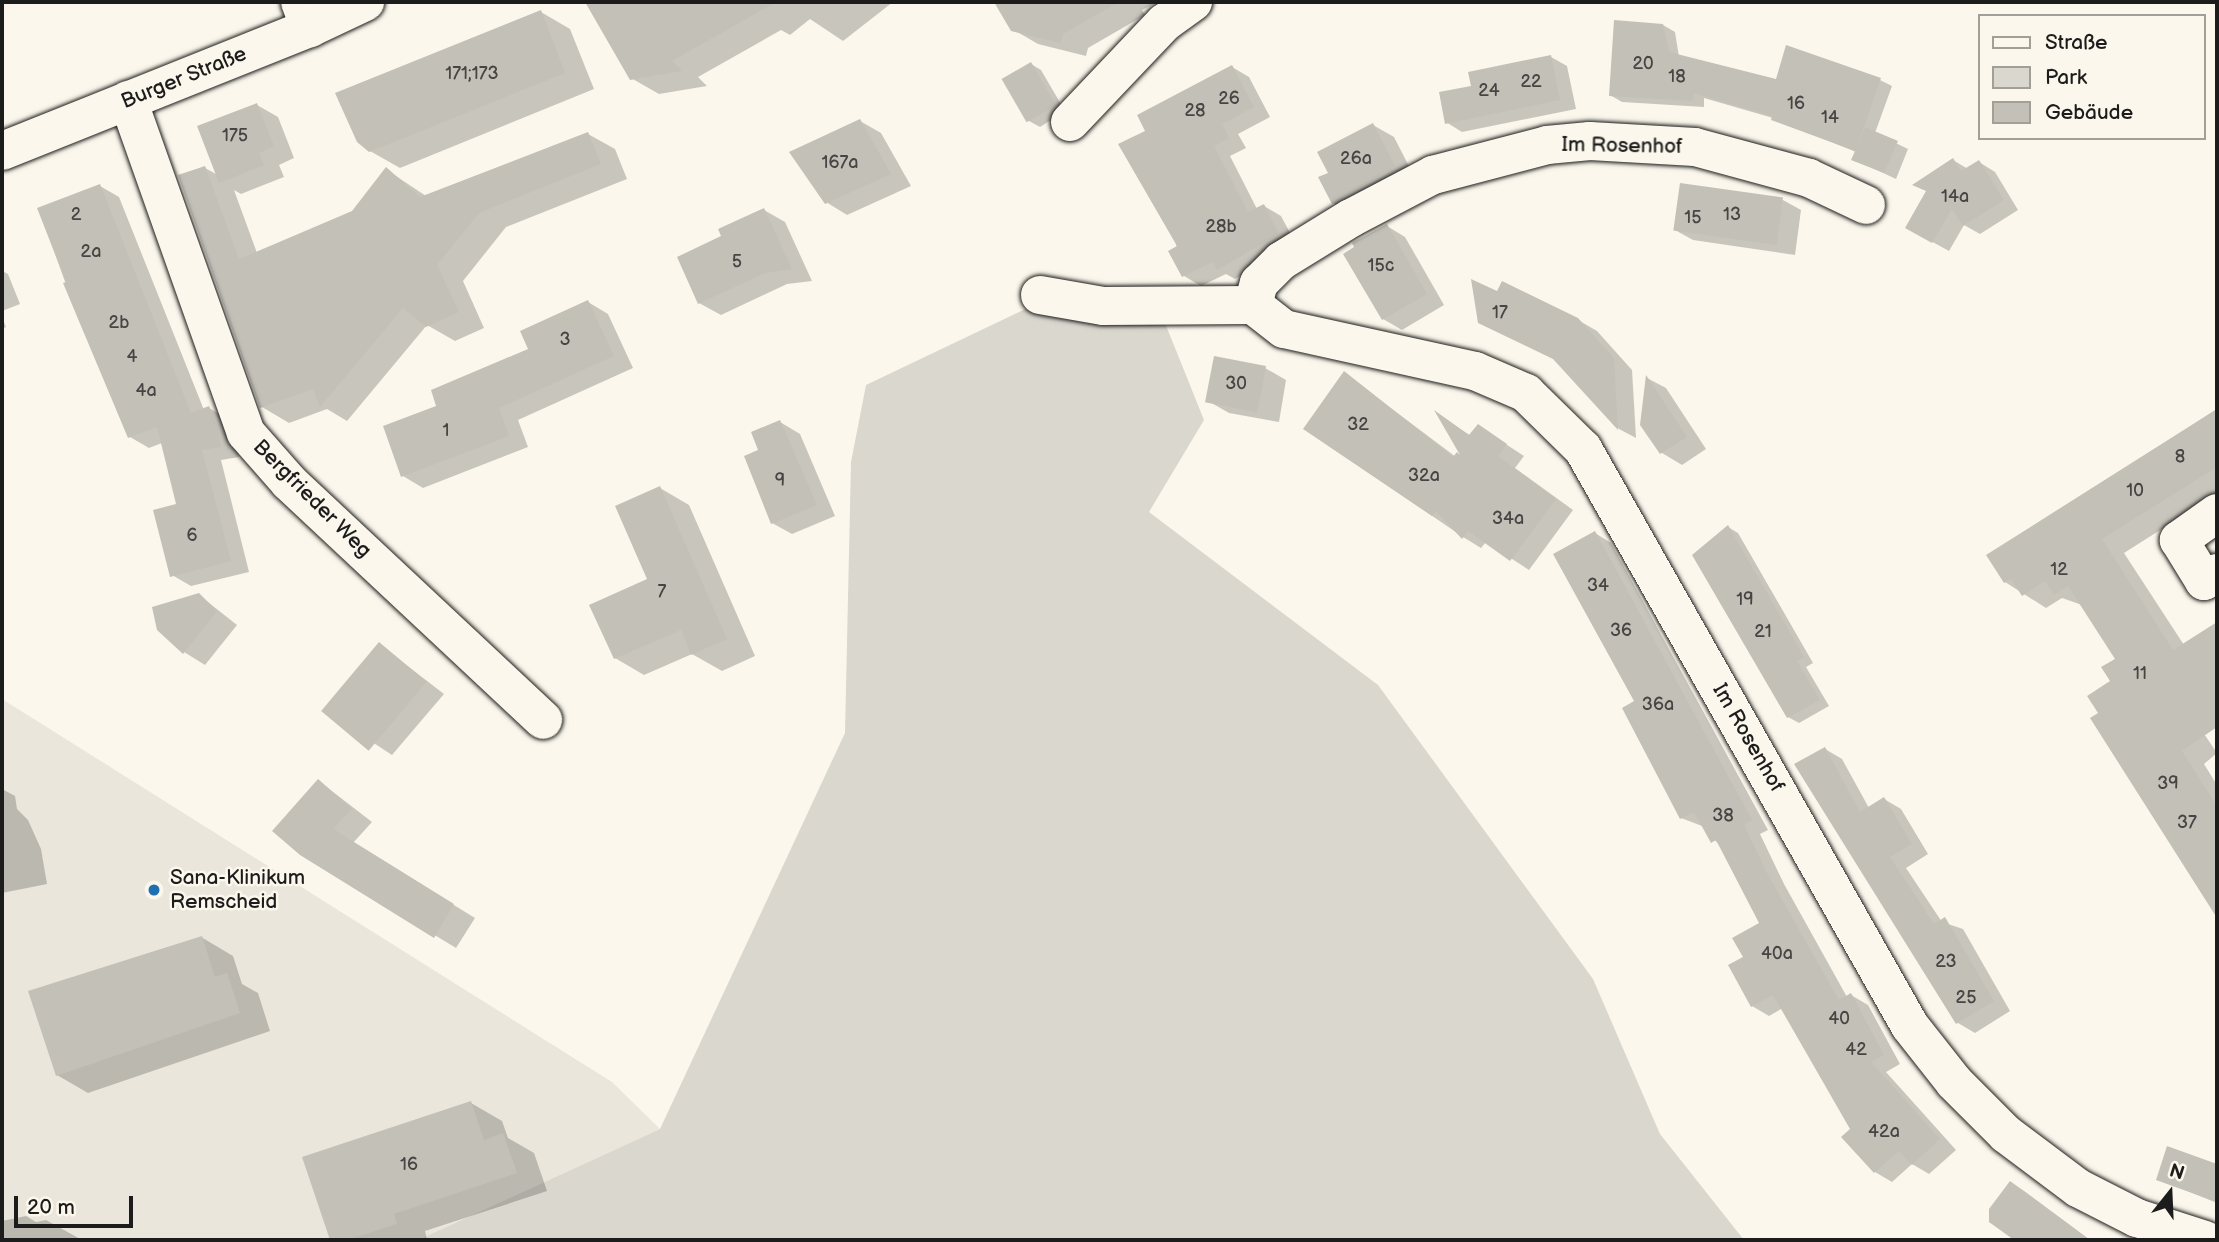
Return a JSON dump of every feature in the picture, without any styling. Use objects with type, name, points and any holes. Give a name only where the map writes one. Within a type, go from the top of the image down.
[{"type":"street","name":"Burger Straße","points":[[2,151],[128,100],[305,15],[365,2]]},
{"type":"street","points":[[1070,122],[1164,23],[1193,2]]},
{"type":"street","name":"Bergfrieder Weg","points":[[128,100],[246,433],[289,482],[543,720]]},
{"type":"street","name":"Im Rosenhof","points":[[1866,205],[1809,178],[1695,147],[1590,141],[1547,145],[1433,175],[1351,218],[1280,261],[1259,283],[1254,306],[1284,329],[1475,371],[1508,383],[1561,423],[1596,472],[1910,1026],[1954,1082],[2006,1134],[2078,1188],[2137,1218],[2205,1240]]},
{"type":"street","points":[[1040,295],[1103,306],[1254,306]]},
{"type":"street","points":[[2217,513],[2179,540],[2204,581],[2217,573]]},
{"type":"shaded area","name":"Sana-Klinikum Remscheid","points":[[2,699],[612,1082],[660,1129],[418,1240],[2,1240]]},
{"type":"green space","points":[[1038,303],[1165,323],[1204,420],[1149,512],[1378,685],[1593,979],[1660,1134],[1744,1240],[418,1240],[660,1129],[845,733],[851,462],[866,385]]},
{"type":"building","points":[[585,2],[776,2],[672,61],[682,71],[630,80]]},
{"type":"building","points":[[994,2],[1119,2],[1063,34],[1060,43],[1011,31]]},
{"type":"building","points":[[541,10],[565,73],[369,152],[357,142],[335,93]]},
{"type":"building","points":[[1614,20],[1663,24],[1669,52],[1776,79],[1786,45],[1881,78],[1857,147],[1865,127],[1898,141],[1884,173],[1851,160],[1855,151],[1771,120],[1772,116],[1693,93],[1693,101],[1609,96]]},
{"type":"building","points":[[1551,55],[1560,100],[1445,124],[1439,92],[1471,86],[1468,72]]},
{"type":"building","points":[[1031,62],[1056,105],[1027,122],[1002,79]]},
{"type":"building","points":[[1232,65],[1254,107],[1222,124],[1229,138],[1214,146],[1248,212],[1264,204],[1279,234],[1217,270],[1212,262],[1182,277],[1168,251],[1177,246],[1118,144],[1145,131],[1137,115]]},
{"type":"building","points":[[257,103],[274,146],[259,153],[264,165],[219,183],[197,126]]},
{"type":"building","points":[[860,119],[891,174],[825,204],[789,152]]},
{"type":"building","points":[[1373,123],[1395,166],[1332,204],[1318,177],[1328,173],[1317,152]]},
{"type":"building","points":[[588,132],[601,164],[479,213],[437,265],[459,312],[426,327],[403,308],[320,407],[313,389],[260,408],[178,175],[205,166],[239,259],[352,211],[386,167],[420,197]]},
{"type":"building","points":[[1953,158],[1961,171],[1979,160],[2004,200],[1963,226],[1952,209],[1932,243],[1905,228],[1926,191],[1912,185]]},
{"type":"building","points":[[1680,183],[1783,197],[1776,245],[1673,231]]},
{"type":"building","points":[[100,184],[191,413],[209,406],[221,447],[202,450],[231,561],[170,577],[153,510],[176,504],[157,427],[128,438],[63,283],[66,282],[37,208]]},
{"type":"building","points":[[764,208],[792,269],[765,273],[698,304],[677,257],[721,236],[718,229]]},
{"type":"building","points":[[1387,224],[1427,294],[1382,320],[1343,254],[1354,247],[1352,243]]},
{"type":"building","points":[[1471,279],[1497,291],[1502,281],[1578,318],[1614,358],[1618,430],[1553,359],[1478,323]]},
{"type":"building","points":[[588,300],[614,356],[499,408],[509,436],[401,477],[383,426],[436,406],[431,390],[528,349],[520,331]]},
{"type":"building","points":[[1214,356],[1266,366],[1257,412],[1205,402]]},
{"type":"building","points":[[1344,371],[1453,457],[1457,452],[1460,455],[1434,410],[1469,435],[1478,424],[1507,444],[1498,456],[1556,499],[1510,561],[1468,531],[1462,539],[1436,511],[1432,516],[1303,429]]},
{"type":"building","points":[[1646,375],[1687,437],[1660,454],[1640,425]]},
{"type":"building","points":[[2217,409],[2217,467],[2102,539],[2173,650],[2217,622],[2217,727],[2182,751],[2217,806],[2217,918],[2090,718],[2098,713],[2087,696],[2110,681],[2101,667],[2115,659],[2068,586],[2054,595],[2045,581],[2022,596],[2011,579],[2004,583],[1986,555]]},
{"type":"building","points":[[780,420],[817,505],[771,524],[744,456],[758,450],[751,432]]},
{"type":"building","points":[[660,486],[727,639],[691,655],[681,630],[614,659],[589,605],[647,579],[615,506]]},
{"type":"building","points":[[1728,525],[1804,657],[1797,661],[1820,700],[1787,718],[1692,555]]},
{"type":"building","points":[[1595,531],[1752,820],[1744,825],[1767,873],[1839,1000],[1851,993],[1884,1055],[1871,1062],[1940,1139],[1912,1165],[1899,1151],[1874,1173],[1841,1137],[1850,1129],[1773,995],[1751,1007],[1728,965],[1743,957],[1732,938],[1759,923],[1716,840],[1711,843],[1694,812],[1680,819],[1622,708],[1634,701],[1553,554]]},
{"type":"building","points":[[199,593],[217,611],[183,654],[157,630],[152,607]]},
{"type":"building","points":[[379,642],[426,682],[369,751],[321,711]]},
{"type":"building","points":[[1825,747],[1860,812],[1884,797],[1912,844],[1890,857],[1934,924],[1945,917],[1994,1001],[1956,1024],[1794,764]]},
{"type":"building","points":[[318,779],[352,809],[333,829],[454,904],[434,938],[300,855],[272,831]]},
{"type":"building","points":[[202,936],[215,977],[227,973],[240,1013],[56,1076],[28,991]]},
{"type":"building","points":[[471,1101],[484,1140],[503,1133],[517,1173],[394,1214],[397,1224],[347,1240],[330,1240],[302,1157]]},
{"type":"building","points":[[2167,1146],[2217,1164],[2217,1202],[2156,1180]]},
{"type":"building","points":[[2010,1181],[2090,1240],[2014,1240],[1989,1222],[1989,1209]]},
{"type":"place","name":"Sana-Klinikum Remscheid","points":[[154,890]]}]
